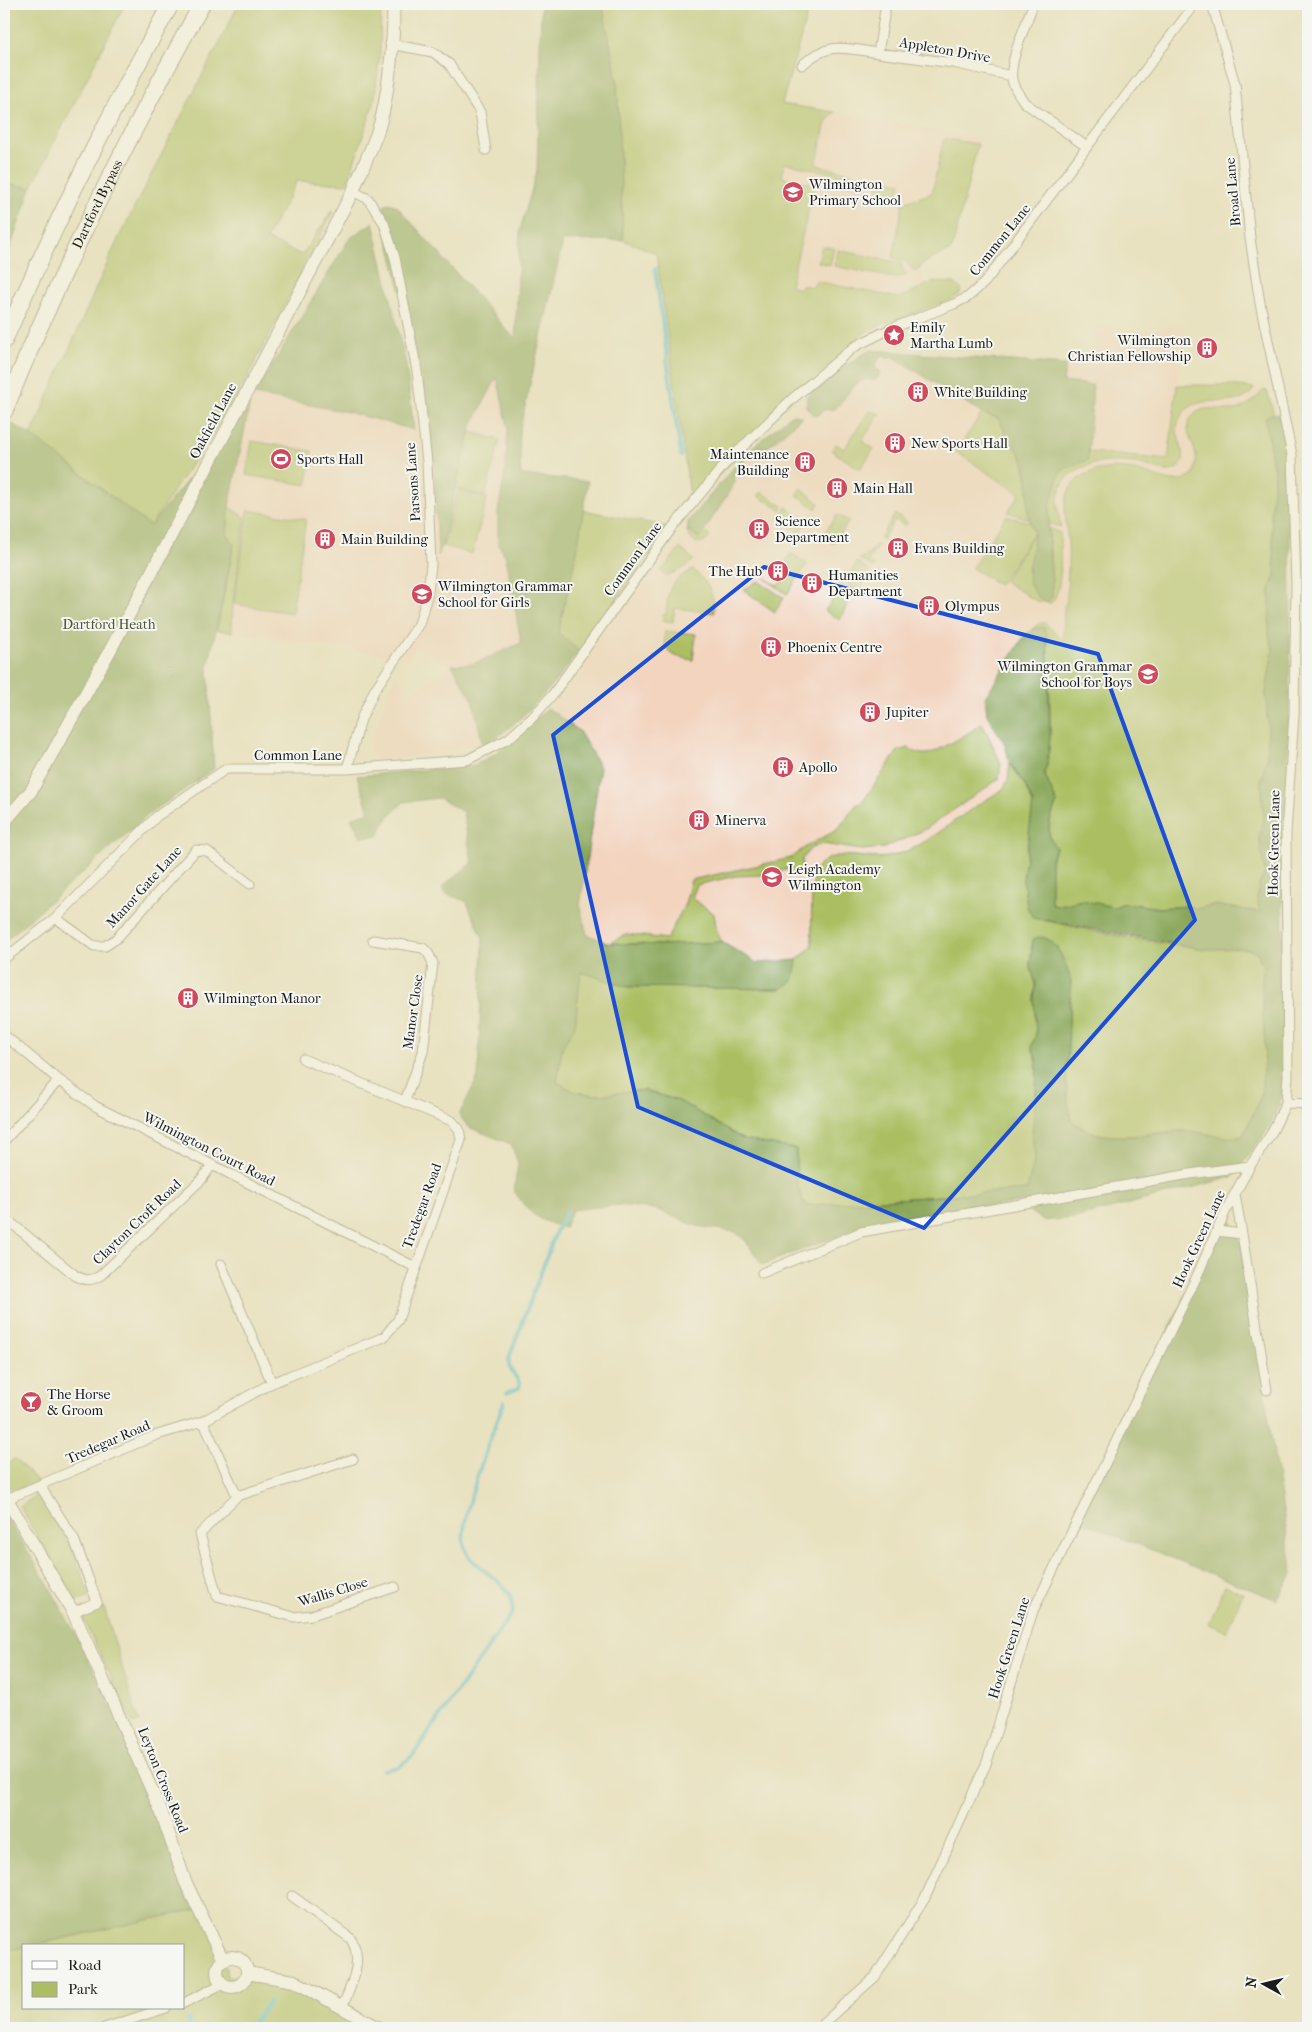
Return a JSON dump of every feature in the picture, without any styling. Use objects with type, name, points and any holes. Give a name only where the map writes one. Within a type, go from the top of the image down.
[{"type":"highway","name":"Dartford Bypass","points":[[4,341],[76,185],[171,4]]},
{"type":"highway","name":"Dartford Bypass","points":[[4,412],[55,290],[99,199],[202,4]]},
{"type":"street","name":"Oakfield Lane","points":[[4,824],[31,791],[113,645],[353,191],[378,128],[387,82],[394,22],[394,4]]},
{"type":"street","name":"Appleton Drive","points":[[878,53],[886,4]]},
{"type":"street","points":[[1033,4],[1013,66],[1012,80],[1018,94],[1025,103],[1087,147]]},
{"type":"street","name":"Common Lane","points":[[4,959],[56,918],[157,816],[226,769],[347,769],[467,760],[508,739],[532,718],[553,694],[657,548],[725,464],[791,400],[854,347],[890,329],[954,304],[968,297],[986,282],[1194,4]]},
{"type":"street","name":"Broad Lane","points":[[1212,4],[1235,84],[1250,238],[1275,380]]},
{"type":"street","points":[[390,44],[433,52],[449,64],[480,112],[486,150]]},
{"type":"street","name":"Appleton Drive","points":[[802,66],[816,52],[838,47],[953,63],[1007,76]]},
{"type":"street","name":"Parsons Lane","points":[[347,769],[361,719],[375,689],[419,624],[428,592],[431,565],[427,462],[417,371],[395,258],[384,223],[368,199],[353,191]]},
{"type":"street","name":"Hook Green Lane","points":[[818,2028],[875,1976],[925,1898],[987,1762],[1033,1611],[1235,1194],[1250,1166],[1271,1134],[1286,1103],[1288,1076],[1286,833],[1294,715],[1296,584],[1292,455],[1275,380]]},
{"type":"street","name":"Manor Gate Lane","points":[[56,918],[94,946],[105,946],[116,939],[196,850],[207,851],[250,884]]},
{"type":"street","name":"Manor Close","points":[[373,940],[423,948],[428,953],[433,964],[423,1052],[406,1101]]},
{"type":"street","name":"Wilmington Court Road","points":[[4,1034],[59,1080],[94,1106],[415,1267]]},
{"type":"street","name":"Tredegar Road","points":[[5,1496],[40,1486],[154,1436],[203,1421],[272,1383],[384,1337],[398,1320],[461,1140],[459,1129],[452,1121],[304,1059]]},
{"type":"street","points":[[4,1141],[59,1080]]},
{"type":"street","points":[[1286,1103],[1308,1104]]},
{"type":"street","name":"Clayton Croft Road","points":[[4,1217],[76,1276],[82,1280],[91,1280],[101,1276],[202,1179],[211,1166]]},
{"type":"street","points":[[762,1273],[861,1232],[1190,1174],[1250,1166]]},
{"type":"street","points":[[1235,1194],[1267,1390]]},
{"type":"street","points":[[1217,1232],[1242,1234]]},
{"type":"street","points":[[221,1264],[272,1383]]},
{"type":"street","points":[[203,1421],[237,1496]]},
{"type":"street","name":"Wallis Close","points":[[353,1460],[237,1496],[200,1534],[217,1596],[294,1617],[312,1614],[395,1587]]},
{"type":"street","points":[[40,1486],[74,1539],[97,1602],[73,1612]]},
{"type":"street","name":"Leyton Cross Road","points":[[5,1496],[73,1612],[161,1811],[185,1881],[223,1960],[218,1972],[222,1984]]},
{"type":"street","points":[[292,1896],[350,1938],[356,1946],[357,1963],[342,2008]]},
{"type":"street","points":[[185,2002],[222,1984],[230,1987],[238,1985],[245,1979],[247,1973],[245,1965],[240,1959],[232,1957],[223,1960]]},
{"type":"street","points":[[247,1973],[294,1981],[379,2028]]},
{"type":"street","points":[[104,2028],[160,2010]]},
{"type":"highlighted area","points":[[764,567],[1098,654],[1195,920],[924,1228],[638,1107],[553,735]]},
{"type":"shaded area","name":"Wilmington Primary School","points":[[617,80],[835,112],[979,138],[952,249],[922,264],[920,269],[926,284],[899,298],[777,293],[623,240]]},
{"type":"shaded area","points":[[1096,324],[1140,331],[1185,325],[1177,385],[1232,385],[1267,391],[1286,459],[1278,831],[1279,1083],[700,1194],[500,752],[534,729],[552,707],[569,686],[595,643],[649,575],[684,537],[688,521],[722,479],[807,396],[842,368],[870,350],[1063,382],[1066,365],[1093,366]]},
{"type":"shaded area","name":"Wilmington Grammar School for Girls","points":[[497,377],[521,476],[588,481],[583,510],[670,527],[505,732],[483,747],[467,747],[379,762],[369,748],[395,676],[413,691],[452,665],[416,647],[408,658],[217,630],[229,507],[250,403],[254,395],[348,412],[414,430],[439,433],[473,423]]},
{"type":"green space","points":[[4,4],[125,4],[31,188],[4,183]]},
{"type":"green space","points":[[239,4],[381,4],[380,53],[374,103],[347,184],[297,181],[266,239],[302,255],[332,210],[333,212],[236,399],[150,526],[31,435],[117,241]]},
{"type":"green space","points":[[541,4],[602,4],[617,80],[623,240],[563,241],[519,433],[521,475],[588,481],[577,551],[558,633],[579,651],[536,704],[511,727],[483,747],[473,700],[452,665],[473,664],[521,643],[506,557],[498,544],[498,511],[505,474],[508,427],[497,377],[473,423],[463,455],[438,556],[434,462],[420,372],[381,210],[387,203],[396,205],[515,339],[520,230],[537,171]]},
{"type":"green space","points":[[602,4],[810,4],[782,104],[835,112],[826,122],[816,165],[867,177],[864,187],[839,182],[841,175],[784,163],[782,177],[815,184],[790,286],[801,289],[802,285],[813,287],[815,281],[899,298],[933,282],[955,283],[962,290],[960,294],[951,300],[880,325],[866,332],[791,400],[691,504],[656,253],[623,240],[617,80]]},
{"type":"green space","points":[[946,139],[978,144],[952,249],[922,264],[920,269],[915,272],[905,261],[893,258],[903,203],[932,193],[943,141]]},
{"type":"green space","points":[[872,177],[901,183],[898,194],[878,190],[876,180],[872,179]]},
{"type":"green space","points":[[4,183],[31,188],[4,266]]},
{"type":"green space","points":[[373,222],[406,364],[414,430],[348,412],[254,395],[349,239]]},
{"type":"green space","points":[[822,246],[834,248],[830,265],[818,262]]},
{"type":"green space","points":[[838,250],[901,263],[906,276],[893,278],[834,266]]},
{"type":"green space","points":[[870,350],[1066,365],[1063,382],[1093,385],[1088,460],[1061,470],[1050,505],[1048,534],[1052,597],[1046,603],[1031,587],[1029,580],[1028,572],[1034,534],[1029,519],[1026,469],[1021,456],[1009,440],[999,419],[982,413],[892,356],[889,359],[882,355],[874,367],[881,372],[875,381],[868,379],[857,384],[835,409],[823,410],[818,416],[812,414],[806,407],[807,396],[842,368]]},
{"type":"green space","points":[[1177,385],[1232,385],[1254,388],[1247,396],[1238,400],[1205,402],[1194,405],[1185,411],[1177,428],[1183,461],[1179,467],[1171,471],[1138,464],[1112,462],[1090,465],[1071,474],[1064,482],[1058,497],[1061,527],[1049,524],[1050,505],[1060,470],[1087,460],[1088,452],[1168,460]]},
{"type":"green space","points":[[1264,390],[1267,391],[1274,414],[1265,418],[1274,471],[1271,515],[1275,575],[1270,589],[1269,634],[1273,648],[1266,693],[1267,759],[1261,781],[1264,820],[1259,834],[1265,873],[1259,884],[1260,912],[1213,905],[1197,909],[1188,906],[1159,908],[1125,903],[1114,907],[1063,903],[1057,906],[1051,903],[1050,868],[1056,848],[1050,837],[1049,826],[1057,803],[1044,773],[1050,727],[1047,636],[1043,627],[1032,629],[1040,623],[1045,623],[1063,641],[1064,607],[1067,601],[1068,550],[1065,511],[1068,493],[1073,484],[1081,477],[1111,468],[1143,472],[1174,481],[1186,479],[1193,475],[1196,461],[1188,433],[1188,423],[1191,418],[1201,410],[1206,409],[1239,409]]},
{"type":"green space","name":"Dartford Heath","points":[[250,403],[229,507],[227,535],[234,544],[208,667],[214,769],[148,815],[4,942],[4,419],[31,435],[150,526]]},
{"type":"green space","points":[[869,411],[880,414],[862,441],[874,449],[860,469],[832,451],[836,444],[844,449]]},
{"type":"green space","points":[[982,413],[999,419],[1008,438],[1017,448],[1024,462],[1028,482],[1029,519],[1008,512],[1020,494],[956,452]]},
{"type":"green space","points":[[792,414],[802,417],[754,459],[747,456],[733,479],[736,481],[700,538],[687,530],[688,521],[748,451]]},
{"type":"green space","points":[[1271,414],[1279,414],[1289,460],[1291,603],[1288,763],[1282,848],[1284,1083],[1280,1104],[1267,1131],[1233,1177],[1075,1218],[1043,1221],[1030,1212],[1029,1201],[864,1226],[762,1265],[745,1240],[735,1232],[697,1226],[655,1209],[617,1205],[572,1210],[565,1228],[535,1216],[514,1191],[518,1163],[511,1144],[468,1127],[459,1115],[478,1077],[483,938],[466,901],[446,894],[442,887],[472,863],[463,812],[439,798],[404,802],[388,817],[378,836],[361,837],[351,818],[369,812],[357,776],[475,765],[496,753],[548,708],[579,731],[600,767],[580,907],[587,934],[607,943],[660,945],[722,942],[757,963],[797,960],[793,981],[780,989],[627,987],[581,972],[575,1026],[562,1048],[557,1082],[575,1092],[597,1095],[645,1090],[681,1102],[744,1140],[796,1149],[797,1184],[802,1201],[809,1205],[1027,1190],[1035,1157],[1032,1134],[1036,1100],[1037,1062],[1032,1046],[1036,1034],[1034,998],[1036,984],[1030,965],[1033,939],[1041,937],[1048,939],[1058,950],[1063,958],[1071,981],[1066,1091],[1071,1120],[1084,1129],[1097,1134],[1111,1136],[1193,1131],[1221,1137],[1243,1136],[1261,1096],[1265,1050],[1262,988],[1263,967],[1258,953],[1246,948],[1204,949],[1033,918],[1027,907],[1023,880],[1033,803],[1025,785],[1010,763],[1004,742],[987,715],[985,697],[1023,638],[1032,629],[1043,627],[1047,635],[1050,738],[1047,765],[1044,773],[1057,803],[1049,826],[1050,837],[1056,848],[1051,857],[1051,903],[1057,906],[1082,900],[1114,907],[1125,903],[1159,908],[1188,906],[1197,909],[1213,905],[1260,912],[1257,898],[1259,884],[1265,873],[1259,834],[1264,820],[1261,781],[1267,759],[1266,693],[1273,648],[1269,634],[1270,589],[1275,575],[1271,515],[1274,471],[1265,418]]},
{"type":"green space","points":[[471,432],[500,440],[485,496],[455,488]]},
{"type":"green space","points":[[252,441],[312,451],[307,485],[246,475]]},
{"type":"green space","points":[[801,488],[819,503],[816,509],[797,495]]},
{"type":"green space","points":[[458,490],[487,498],[472,554],[443,546]]},
{"type":"green space","points":[[761,492],[783,506],[781,510],[758,496]]},
{"type":"green space","points":[[229,507],[245,517],[233,603],[232,632],[217,630],[234,545],[227,535]]},
{"type":"green space","points":[[786,507],[807,522],[800,533],[779,518]]},
{"type":"green space","points":[[248,510],[306,519],[292,613],[234,604]]},
{"type":"green space","points":[[583,510],[670,527],[579,651],[558,633],[577,551]]},
{"type":"green space","points":[[895,514],[908,523],[905,526],[895,520],[882,540],[880,538]]},
{"type":"green space","points":[[837,515],[849,521],[834,544],[822,536]]},
{"type":"green space","points":[[1006,516],[1030,522],[1034,534],[999,585],[972,568]]},
{"type":"green space","points":[[1049,528],[1060,533],[1060,580],[1055,597],[1051,603],[1036,601],[1004,581],[1034,534],[1031,559],[1027,571],[1052,597]]},
{"type":"green space","points":[[687,530],[699,538],[704,532],[710,536],[705,542],[695,542],[690,539]]},
{"type":"green space","points":[[878,545],[868,561],[875,566],[874,568],[859,559],[869,554]]},
{"type":"green space","points":[[680,548],[694,560],[684,568],[666,576],[661,571]]},
{"type":"green space","points":[[791,553],[807,564],[787,594],[763,577],[778,586],[792,566],[786,561]]},
{"type":"green space","points":[[857,562],[871,572],[856,595],[850,591],[847,578]]},
{"type":"green space","points":[[693,569],[709,587],[713,597],[714,613],[675,608],[673,622],[662,620],[663,615],[666,615],[671,587],[679,578]]},
{"type":"green space","points":[[758,581],[784,598],[775,612],[744,590]]},
{"type":"green space","points":[[842,585],[848,603],[840,620],[825,611]]},
{"type":"green space","points":[[665,631],[696,634],[693,660],[679,657],[667,650],[664,639]]},
{"type":"green space","points":[[982,723],[1001,763],[999,779],[924,830],[884,848],[862,850],[823,844],[811,848],[802,859],[801,875],[796,877],[787,869],[767,875],[735,876],[697,885],[692,898],[714,914],[717,932],[722,942],[660,945],[610,943],[626,934],[667,939],[685,904],[691,880],[791,858],[807,846],[837,830],[857,804],[861,804],[898,751],[909,748],[922,754],[932,753],[972,731]]},
{"type":"green space","points":[[1010,763],[1025,785],[1033,803],[1030,834],[1033,918],[1159,942],[1209,949],[1244,949],[1258,953],[1263,967],[1262,988],[1265,1050],[1261,1096],[1243,1136],[1221,1137],[1186,1131],[1111,1136],[1097,1134],[1084,1129],[1071,1120],[1067,1091],[1066,1060],[1071,1001],[1033,939],[1030,965],[1036,984],[1034,998],[1036,1034],[1032,1046],[1037,1062],[1036,1100],[1032,1134],[1035,1157],[1028,1190],[809,1205],[803,1201],[797,1184],[796,1149],[744,1140],[681,1102],[645,1090],[597,1095],[575,1092],[557,1082],[562,1048],[575,1026],[580,972],[692,988],[780,989],[793,981],[797,960],[812,946],[813,882],[818,867],[824,861],[832,857],[841,856],[887,857],[919,845],[1004,788],[1008,780]]},
{"type":"green space","points":[[1227,1209],[1241,1245],[1293,1573],[1277,1600],[1077,1520]]},
{"type":"green space","points":[[14,1458],[39,1482],[16,1489],[4,1483],[4,1470]]},
{"type":"green space","points":[[36,1495],[42,1498],[75,1555],[90,1597],[75,1602],[20,1507]]},
{"type":"green space","points":[[4,1513],[56,1598],[82,1647],[134,1758],[198,1909],[36,1944],[22,1944],[22,1947],[4,1951]]},
{"type":"green space","points":[[1225,1585],[1243,1593],[1227,1632],[1209,1624]]},
{"type":"green space","points":[[104,1607],[139,1722],[133,1724],[83,1619],[87,1613]]},
{"type":"green space","points":[[198,1909],[225,1960],[227,1977],[261,1974],[283,1979],[377,2028],[4,2028],[4,1951],[22,1947],[22,2010],[185,2010],[185,1944],[39,1944]]},
{"type":"waterway","points":[[655,269],[667,356]]},
{"type":"waterway","points":[[667,359],[681,456]]},
{"type":"waterway","points":[[507,1393],[519,1388],[520,1384],[509,1366],[509,1358],[557,1229],[567,1212]]},
{"type":"waterway","points":[[383,1770],[399,1767],[413,1755],[512,1613],[512,1602],[508,1593],[502,1585],[475,1563],[468,1555],[464,1545],[466,1516],[471,1496],[504,1402]]},
{"type":"waterway","points":[[248,2028],[269,2002]]},
{"type":"waterway","points":[[188,2019],[190,2028]]},
{"type":"place","name":"Wilmington Primary School","points":[[793,192]]},
{"type":"place","name":"Emily Martha Lumb","points":[[894,335]]},
{"type":"place","name":"Wilmington Christian Fellowship","points":[[1207,348]]},
{"type":"place","name":"White Building","points":[[918,392]]},
{"type":"place","name":"New Sports Hall","points":[[895,443]]},
{"type":"place","name":"Sports Hall","points":[[281,459]]},
{"type":"place","name":"Maintenance Building","points":[[805,462]]},
{"type":"place","name":"Main Hall","points":[[837,488]]},
{"type":"place","name":"Science Department","points":[[759,529]]},
{"type":"place","name":"Main Building","points":[[325,539]]},
{"type":"place","name":"Evans Building","points":[[898,548]]},
{"type":"place","name":"The Hub","points":[[778,571]]},
{"type":"place","name":"Humanities Department","points":[[812,583]]},
{"type":"place","name":"Wilmington Grammar School for Girls","points":[[422,594]]},
{"type":"place","name":"Olympus","points":[[929,606]]},
{"type":"place","name":"Phoenix Centre","points":[[771,647]]},
{"type":"place","name":"Wilmington Grammar School for Boys","points":[[1148,674]]},
{"type":"place","name":"Jupiter","points":[[870,712]]},
{"type":"place","name":"Apollo","points":[[783,767]]},
{"type":"place","name":"Minerva","points":[[699,820]]},
{"type":"place","name":"Leigh Academy Wilmington","points":[[772,877]]},
{"type":"place","name":"Wilmington Manor","points":[[188,998]]},
{"type":"place","name":"The Horse & Groom","points":[[31,1402]]}]
